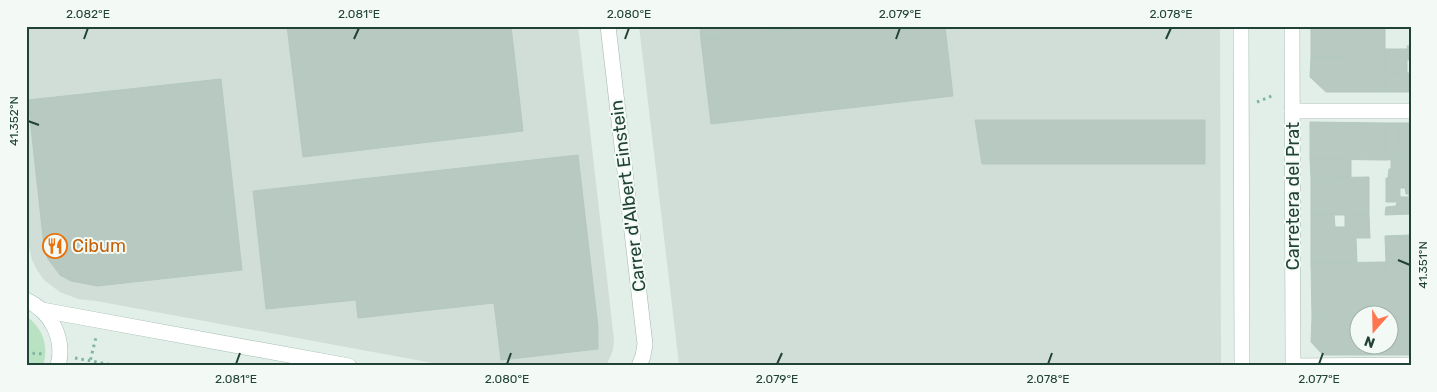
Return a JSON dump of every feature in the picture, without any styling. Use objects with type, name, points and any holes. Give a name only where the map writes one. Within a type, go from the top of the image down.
[{"type":"street","name":"Carrer d'Albert Einstein","points":[[608,26],[645,344],[640,366]]},
{"type":"street","points":[[1241,26],[1242,366]]},
{"type":"street","name":"Carretera del Prat","points":[[1292,26],[1293,366]]},
{"type":"street","points":[[1292,111],[1411,111]]},
{"type":"street","points":[[26,300],[34,303],[50,319],[59,338],[60,356],[58,366]]},
{"type":"street","points":[[42,310],[349,366]]},
{"type":"street","points":[[1293,366],[1411,365]]},
{"type":"path","points":[[1250,105],[1277,94]]},
{"type":"path","points":[[89,366],[97,330]]},
{"type":"path","points":[[26,353],[47,354]]},
{"type":"path","points":[[74,358],[118,366]]},
{"type":"shaded area","points":[[26,26],[578,26],[614,340],[613,350],[607,364],[605,366],[449,366],[78,299],[60,292],[44,280],[37,270],[32,260],[26,225]]},
{"type":"shaded area","points":[[639,26],[1220,26],[1221,366],[681,366],[679,364]]},
{"type":"green space","points":[[26,316],[37,326],[43,338],[45,359],[43,366],[26,366]]},
{"type":"building","points":[[287,26],[511,26],[523,131],[303,157]]},
{"type":"building","points":[[700,26],[815,26],[701,40]]},
{"type":"building","points":[[815,26],[945,26],[953,96],[711,124],[701,40]]},
{"type":"building","points":[[1311,26],[1385,26],[1385,56],[1311,57]]},
{"type":"building","points":[[1407,46],[1411,46],[1411,60],[1407,60],[1407,73],[1385,73],[1385,49],[1408,49]]},
{"type":"building","points":[[1385,56],[1385,92],[1326,92],[1310,77],[1311,57]]},
{"type":"building","points":[[1385,73],[1411,73],[1411,92],[1385,92]]},
{"type":"building","points":[[221,79],[242,270],[97,286],[71,281],[60,275],[48,259],[44,246],[28,100]]},
{"type":"building","points":[[975,120],[1205,120],[1205,164],[982,164]]},
{"type":"building","points":[[1310,122],[1385,123],[1386,160],[1310,159]]},
{"type":"building","points":[[1385,123],[1399,123],[1400,159],[1386,160]]},
{"type":"building","points":[[1399,123],[1411,123],[1411,160],[1400,159]]},
{"type":"building","points":[[578,155],[598,327],[598,349],[501,360],[494,303],[358,318],[356,300],[266,309],[253,191]]},
{"type":"building","points":[[1310,159],[1351,159],[1351,178],[1311,178]]},
{"type":"building","points":[[1391,159],[1411,160],[1411,178],[1388,178],[1389,169],[1391,169]]},
{"type":"building","points":[[1369,177],[1369,215],[1311,215],[1311,178]]},
{"type":"building","points":[[1386,178],[1411,178],[1411,197],[1409,197],[1409,194],[1406,194],[1405,188],[1400,188],[1400,197],[1386,197]]},
{"type":"building","points":[[1386,197],[1411,197],[1411,214],[1385,215],[1386,207],[1396,206],[1397,202],[1386,202]]},
{"type":"building","points":[[1334,214],[1335,227],[1345,227],[1345,215],[1369,215],[1370,238],[1311,238],[1311,215]]},
{"type":"building","points":[[1411,235],[1411,262],[1386,262],[1385,236]]},
{"type":"building","points":[[1311,238],[1356,238],[1357,262],[1311,263]]},
{"type":"building","points":[[1386,262],[1386,280],[1411,280],[1411,317],[1400,317],[1400,304],[1350,304],[1350,317],[1312,317],[1311,263]]},
{"type":"building","points":[[1386,262],[1411,262],[1411,280],[1386,280]]},
{"type":"building","points":[[1312,317],[1350,317],[1350,354],[1386,355],[1323,355],[1311,342]]},
{"type":"building","points":[[1400,317],[1411,317],[1411,355],[1386,355],[1400,354]]},
{"type":"place","name":"Cibum","points":[[55,246]]}]
